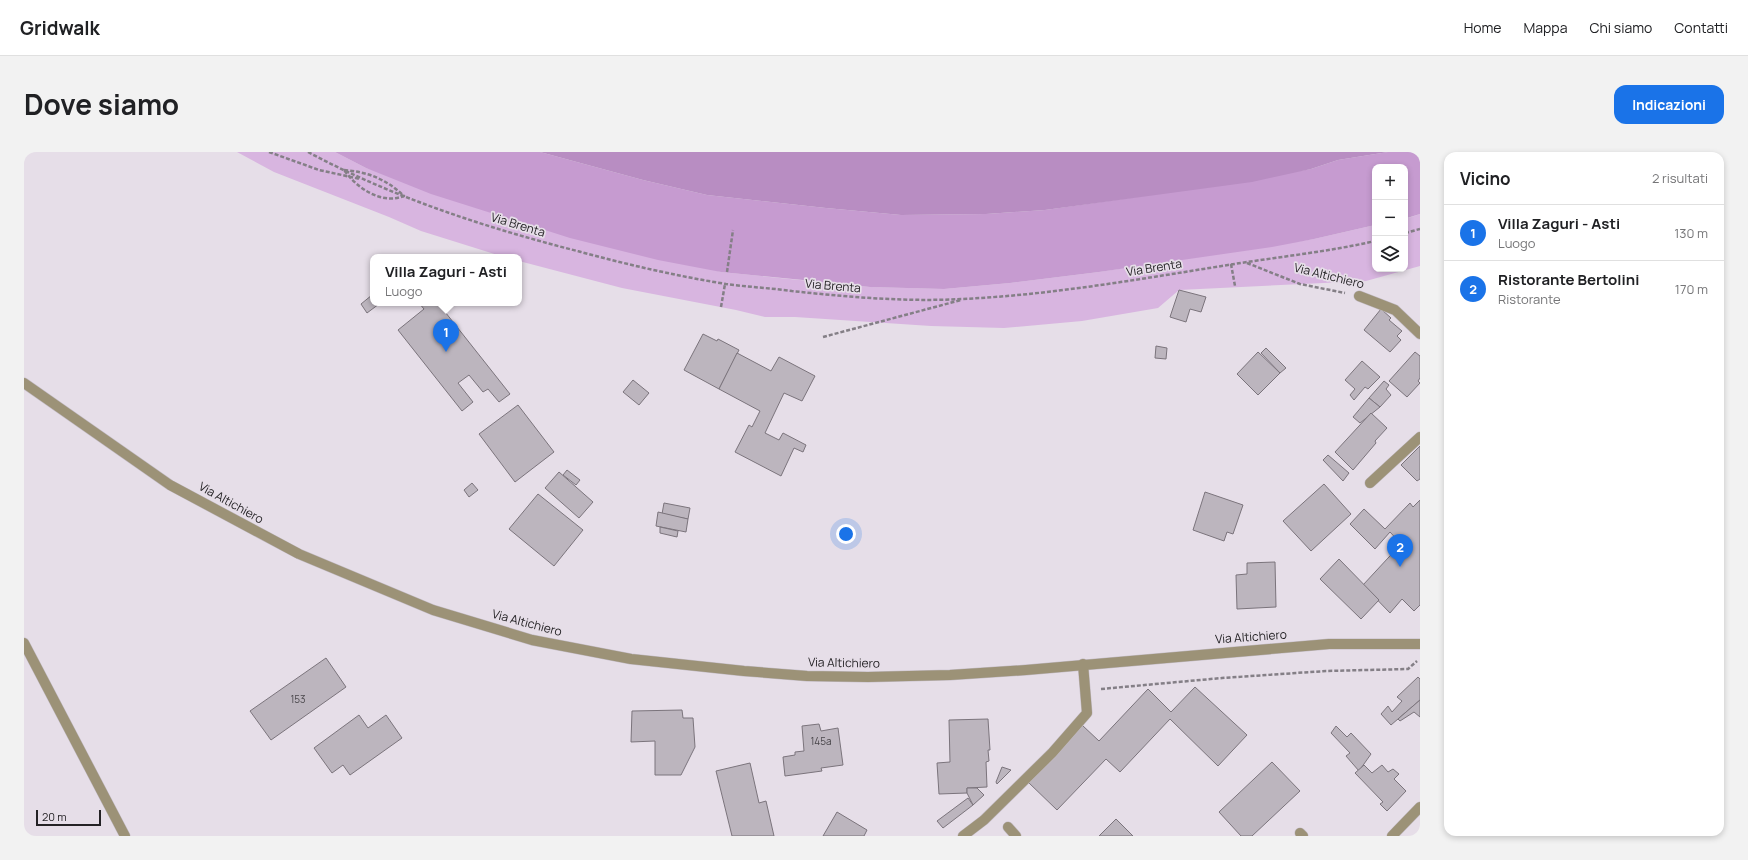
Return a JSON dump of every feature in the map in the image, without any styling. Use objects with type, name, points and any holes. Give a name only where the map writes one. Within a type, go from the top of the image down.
[{"type":"street","name":"Via Altichiero","points":[[1359,296],[1395,310],[1420,334]]},
{"type":"street","name":"Via Altichiero","points":[[24,383],[170,485],[299,554],[433,610],[532,640],[631,659],[807,676],[868,677],[950,675],[1329,644],[1420,644]]},
{"type":"street","points":[[1370,483],[1420,437]]},
{"type":"street","points":[[24,643],[125,836]]},
{"type":"street","points":[[963,836],[984,820],[1052,753],[1087,713],[1083,664]]},
{"type":"street","points":[[1392,836],[1420,807]]},
{"type":"street","points":[[1008,828],[1016,836]]},
{"type":"path","points":[[269,152],[319,170],[341,176],[363,179]]},
{"type":"path","name":"Via Brenta","points":[[308,152],[363,179],[444,212],[526,238],[616,261],[725,284],[864,297],[967,299],[1087,287],[1372,241]]},
{"type":"path","points":[[344,170],[373,175],[395,188],[404,196]]},
{"type":"path","points":[[344,170],[356,184],[369,192],[392,199],[404,196]]},
{"type":"path","points":[[1408,233],[1420,229]]},
{"type":"path","points":[[727,272],[733,230]]},
{"type":"path","name":"Via Altichiero","points":[[1246,262],[1300,284],[1359,296]]},
{"type":"path","points":[[1231,264],[1235,286]]},
{"type":"path","points":[[721,307],[725,284]]},
{"type":"path","points":[[823,337],[967,299]]},
{"type":"path","points":[[1085,682],[1102,690],[1148,684],[1222,678],[1326,672],[1408,670],[1420,657]]},
{"type":"shaded area","points":[[237,152],[335,152],[366,168],[721,272],[870,287],[944,289],[1010,283],[1099,272],[1314,239],[1372,226],[1372,272],[1398,272],[1366,281],[1179,290],[1158,308],[1082,321],[1004,328],[931,326],[795,317],[765,317],[622,288],[522,262],[522,254],[494,254],[421,231],[274,172]]},
{"type":"shaded area","points":[[335,152],[540,152],[643,180],[707,195],[901,215],[986,214],[1045,210],[1178,191],[1311,169],[1338,160],[1388,152],[1420,152],[1420,214],[1408,218],[1408,164],[1372,164],[1372,226],[1272,247],[1099,272],[1010,283],[944,289],[870,287],[721,272],[658,260],[570,238],[431,194],[366,168]]},
{"type":"shaded area","points":[[540,152],[1388,152],[1338,160],[1311,169],[1252,182],[1045,210],[986,214],[901,215],[707,195],[643,180]]},
{"type":"shaded area","points":[[1420,214],[1420,266],[1408,269],[1408,218]]},
{"type":"building","points":[[1179,290],[1206,297],[1201,312],[1190,309],[1186,322],[1170,317]]},
{"type":"building","points":[[370,297],[370,306],[376,306],[367,313],[361,304]]},
{"type":"building","points":[[422,306],[440,306],[510,394],[499,402],[488,389],[483,392],[469,375],[458,383],[473,402],[462,411],[398,330],[424,309]]},
{"type":"building","points":[[1381,309],[1391,318],[1389,320],[1402,331],[1397,336],[1401,340],[1390,352],[1364,330]]},
{"type":"building","points":[[703,334],[717,341],[718,339],[739,350],[719,389],[684,370]]},
{"type":"building","points":[[1156,346],[1167,348],[1166,359],[1155,358]]},
{"type":"building","points":[[1266,348],[1286,368],[1280,373],[1261,353]]},
{"type":"building","points":[[1258,352],[1280,373],[1258,395],[1237,374]]},
{"type":"building","points":[[1415,352],[1420,356],[1420,378],[1418,381],[1420,383],[1407,397],[1389,381]]},
{"type":"building","points":[[737,353],[771,371],[779,357],[815,376],[802,401],[784,393],[765,433],[779,440],[783,433],[806,445],[803,452],[794,448],[781,476],[735,452],[749,425],[752,427],[760,411],[719,389]]},
{"type":"building","points":[[1362,361],[1380,377],[1368,389],[1365,387],[1354,400],[1350,395],[1355,389],[1345,380]]},
{"type":"building","points":[[633,380],[649,393],[639,405],[623,392]]},
{"type":"building","points":[[1384,381],[1389,385],[1386,389],[1391,395],[1380,407],[1369,398]]},
{"type":"building","points":[[1369,398],[1380,407],[1360,423],[1353,417]]},
{"type":"building","points":[[518,405],[554,452],[515,482],[479,434]]},
{"type":"building","points":[[1371,413],[1387,428],[1353,470],[1335,452]]},
{"type":"building","points":[[1420,446],[1420,479],[1417,481],[1401,465]]},
{"type":"building","points":[[1328,455],[1349,473],[1343,481],[1323,460]]},
{"type":"building","points":[[567,470],[580,480],[576,485],[563,475]]},
{"type":"building","points":[[559,472],[593,502],[579,518],[545,488]]},
{"type":"building","points":[[472,483],[478,490],[469,497],[464,490]]},
{"type":"building","points":[[1324,484],[1351,514],[1311,551],[1283,521]]},
{"type":"building","points":[[1205,492],[1243,505],[1233,534],[1227,532],[1224,541],[1193,530]]},
{"type":"building","points":[[538,494],[583,530],[554,566],[509,529]]},
{"type":"building","points":[[1420,500],[1420,605],[1414,611],[1402,599],[1390,613],[1363,585],[1401,544],[1390,532],[1375,549],[1350,524],[1364,509],[1385,529],[1410,503],[1413,507]]},
{"type":"building","points":[[664,503],[690,508],[688,519],[662,514]]},
{"type":"building","points":[[658,512],[688,519],[686,532],[656,526]]},
{"type":"building","points":[[660,527],[678,531],[677,537],[660,533]]},
{"type":"building","points":[[1339,559],[1379,600],[1361,619],[1320,579]]},
{"type":"building","points":[[1275,562],[1276,607],[1237,609],[1236,575],[1247,574],[1247,563]]},
{"type":"building","points":[[326,658],[346,687],[271,740],[250,711]]},
{"type":"building","points":[[1418,677],[1420,679],[1420,700],[1391,725],[1381,714],[1388,706],[1392,712],[1402,701],[1397,697]]},
{"type":"building","points":[[1195,687],[1247,735],[1218,766],[1170,719],[1120,772],[1106,759],[1057,810],[1028,782],[1082,725],[1099,741],[1148,689],[1171,712]]},
{"type":"building","points":[[1420,700],[1420,717],[1414,712],[1400,721],[1398,719]]},
{"type":"building","points":[[682,710],[683,718],[693,718],[695,747],[681,775],[655,775],[655,741],[631,742],[632,711]]},
{"type":"building","points":[[359,715],[368,728],[386,715],[402,738],[350,775],[343,765],[332,773],[314,748]]},
{"type":"building","points":[[988,719],[990,750],[988,750],[989,761],[986,762],[987,787],[967,788],[967,793],[939,794],[937,763],[950,762],[949,720]]},
{"type":"building","points":[[819,724],[821,731],[838,728],[843,765],[821,768],[822,771],[785,776],[783,757],[795,755],[795,752],[804,751],[802,726]]},
{"type":"building","points":[[1336,726],[1347,737],[1351,733],[1371,754],[1359,771],[1346,756],[1350,753],[1331,733]]},
{"type":"building","points":[[1272,762],[1300,791],[1252,836],[1241,836],[1219,812]]},
{"type":"building","points":[[750,763],[759,803],[766,801],[774,836],[732,836],[716,771]]},
{"type":"building","points":[[1364,765],[1372,773],[1382,765],[1388,772],[1393,769],[1399,774],[1394,779],[1406,791],[1387,811],[1380,804],[1383,802],[1355,773]]},
{"type":"building","points":[[1002,767],[1011,770],[997,784],[996,782]]},
{"type":"building","points":[[967,788],[977,788],[984,795],[973,805],[967,793]]},
{"type":"building","points":[[968,798],[973,805],[943,828],[937,821]]},
{"type":"building","points":[[837,812],[867,830],[864,836],[823,836]]},
{"type":"building","points":[[1116,819],[1133,836],[1099,836]]},
{"type":"place","name":"Villa Zaguri - Asti","points":[[446,352]]},
{"type":"place","name":"Ristorante Bertolini","points":[[1400,567]]}]
